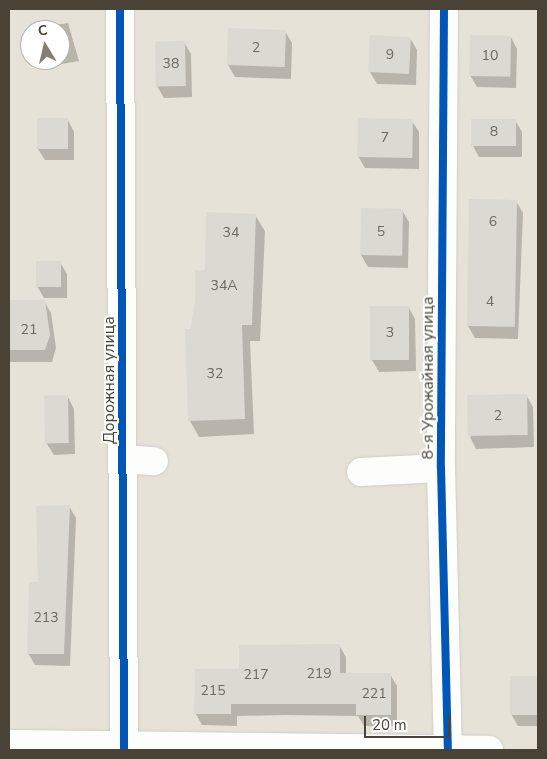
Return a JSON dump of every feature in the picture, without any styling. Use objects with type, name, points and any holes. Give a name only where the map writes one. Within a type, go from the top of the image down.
[{"type":"street","name":"Дорожная улица","points":[[120,9],[124,747]]},
{"type":"street","name":"8-я Урожайная улица","points":[[444,9],[441,468],[448,748]]},
{"type":"street","points":[[123,459],[154,461]]},
{"type":"street","points":[[361,472],[441,468]]},
{"type":"street","points":[[9,744],[124,747],[448,748],[489,750]]},
{"type":"shaded area","points":[[9,9],[538,9],[538,750],[9,750]]},
{"type":"building","points":[[228,28],[286,30],[285,67],[227,65]]},
{"type":"building","points":[[370,35],[411,37],[409,74],[368,72]]},
{"type":"building","points":[[470,35],[511,36],[510,77],[469,76]]},
{"type":"building","points":[[185,41],[186,86],[156,87],[155,42]]},
{"type":"building","points":[[37,118],[68,118],[68,149],[37,149]]},
{"type":"building","points":[[358,118],[413,119],[412,158],[357,157]]},
{"type":"building","points":[[471,119],[516,119],[516,146],[471,146]]},
{"type":"building","points":[[469,199],[517,200],[515,327],[467,326]]},
{"type":"building","points":[[361,208],[403,209],[402,256],[360,255]]},
{"type":"building","points":[[206,212],[256,214],[252,325],[242,325],[245,419],[188,421],[185,329],[190,329],[195,301],[195,270],[205,270]]},
{"type":"building","points":[[36,261],[61,261],[61,287],[36,287]]},
{"type":"building","points":[[9,300],[45,300],[50,335],[45,350],[9,350]]},
{"type":"building","points":[[370,306],[409,306],[409,360],[370,360]]},
{"type":"building","points":[[527,394],[528,435],[468,436],[467,395]]},
{"type":"building","points":[[44,395],[68,395],[69,443],[45,443]]},
{"type":"building","points":[[70,505],[64,654],[27,654],[29,582],[38,582],[36,506]]},
{"type":"building","points":[[340,644],[340,673],[391,673],[391,715],[356,715],[356,704],[231,704],[231,714],[194,714],[195,669],[239,669],[239,645]]},
{"type":"building","points":[[510,676],[538,676],[538,715],[510,715]]},
{"type":"cycle path","points":[[120,9],[124,750]]},
{"type":"cycle path","points":[[444,9],[441,468],[448,748]]}]
